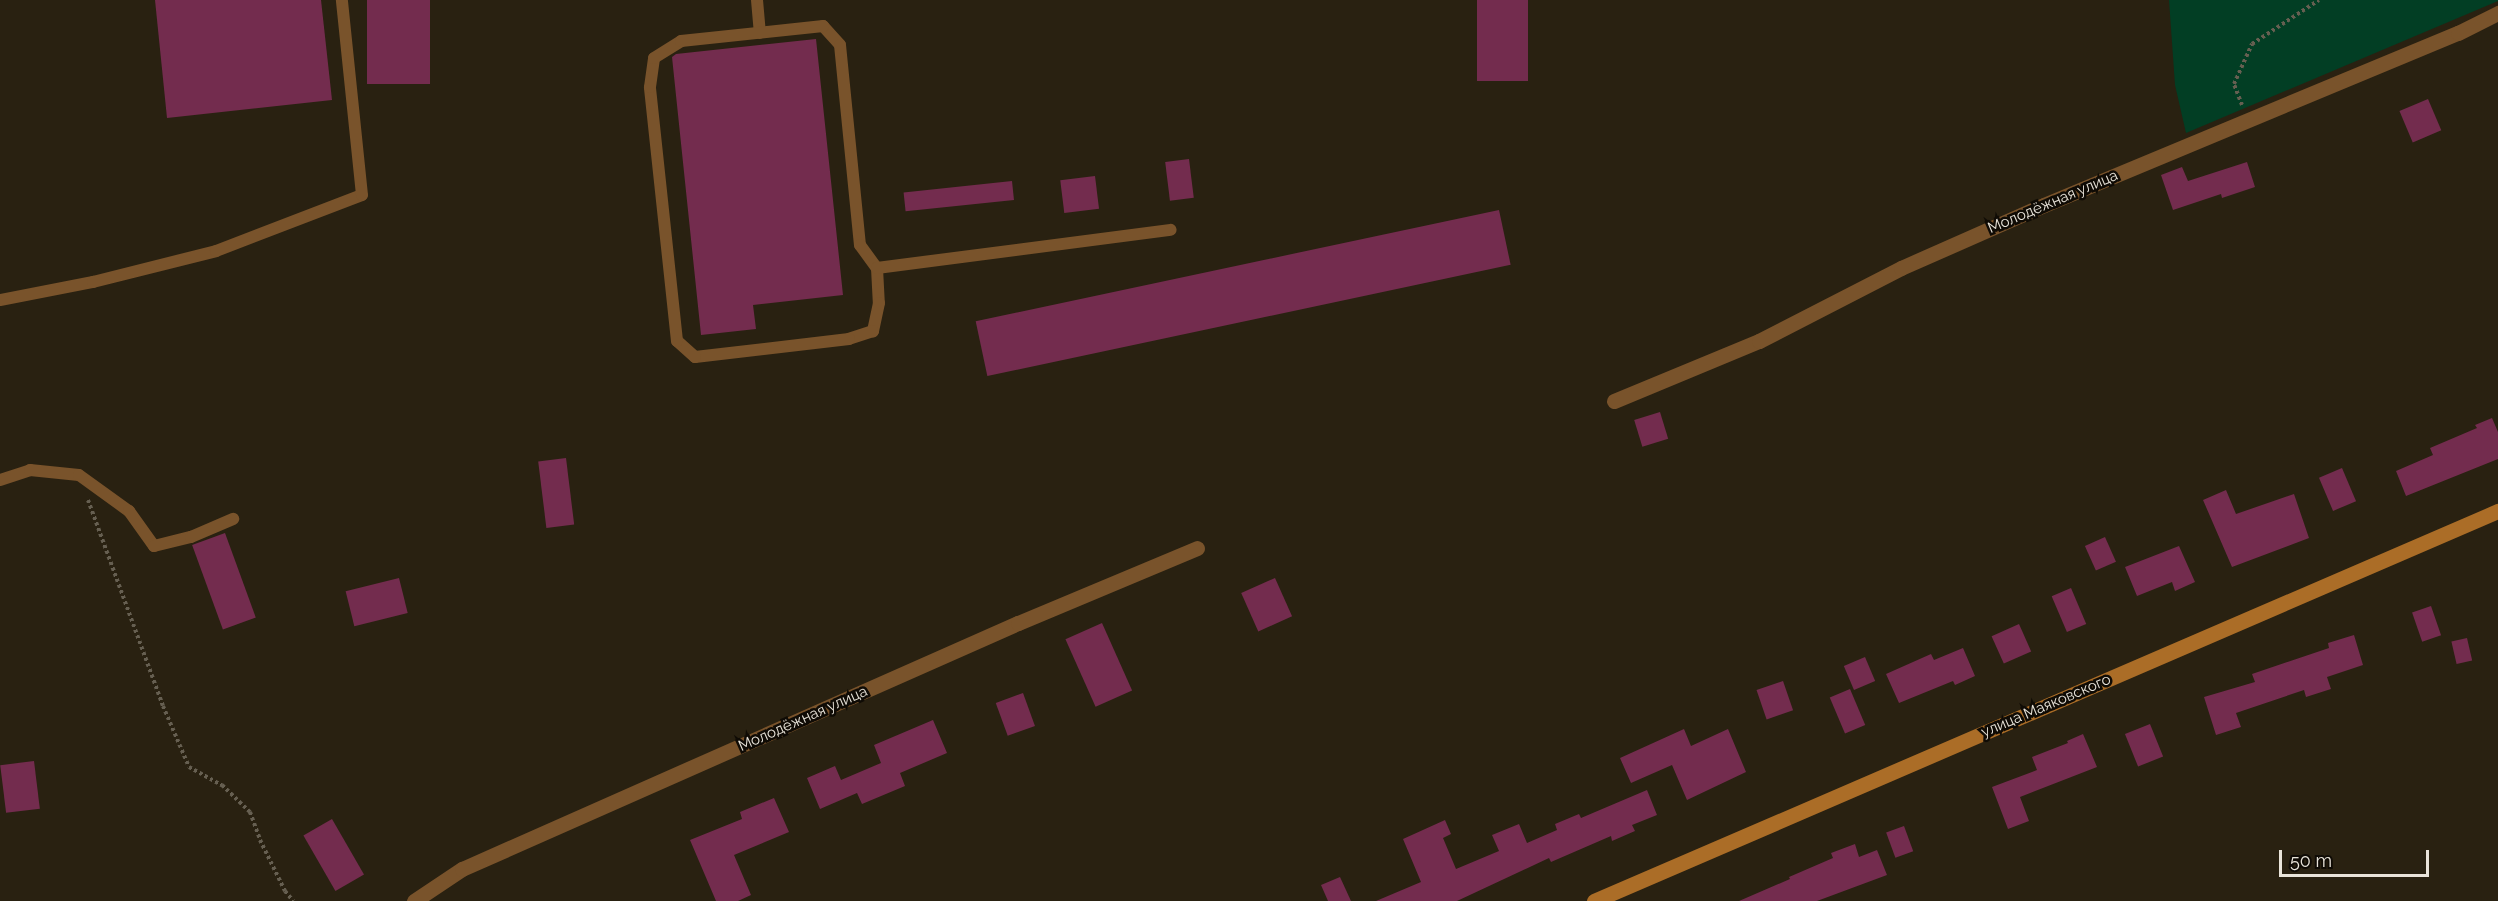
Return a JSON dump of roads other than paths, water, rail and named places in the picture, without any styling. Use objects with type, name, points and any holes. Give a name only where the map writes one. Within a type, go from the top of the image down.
[{"type":"street","name":"Молодёжная улица","points":[[1614,401],[1759,341],[1911,264],[2458,33],[2498,13]]},
{"type":"street","name":"улица Маяковского","points":[[1594,901],[2498,511]]},
{"type":"street","name":"Молодёжная улица","points":[[414,901],[462,869],[1018,623],[1197,548]]},
{"type":"lane","points":[[0,300],[93,282],[216,251],[362,195],[342,0]]},
{"type":"lane","points":[[758,0],[760,33]]},
{"type":"lane","points":[[823,26],[840,45],[860,246],[877,268],[879,303],[873,331],[849,339],[695,357],[677,341],[650,87],[654,58],[681,42],[823,26]]},
{"type":"lane","points":[[877,268],[1171,230]]},
{"type":"lane","points":[[0,480],[30,470],[79,475],[129,511],[154,546],[191,537],[232,519]]}]
